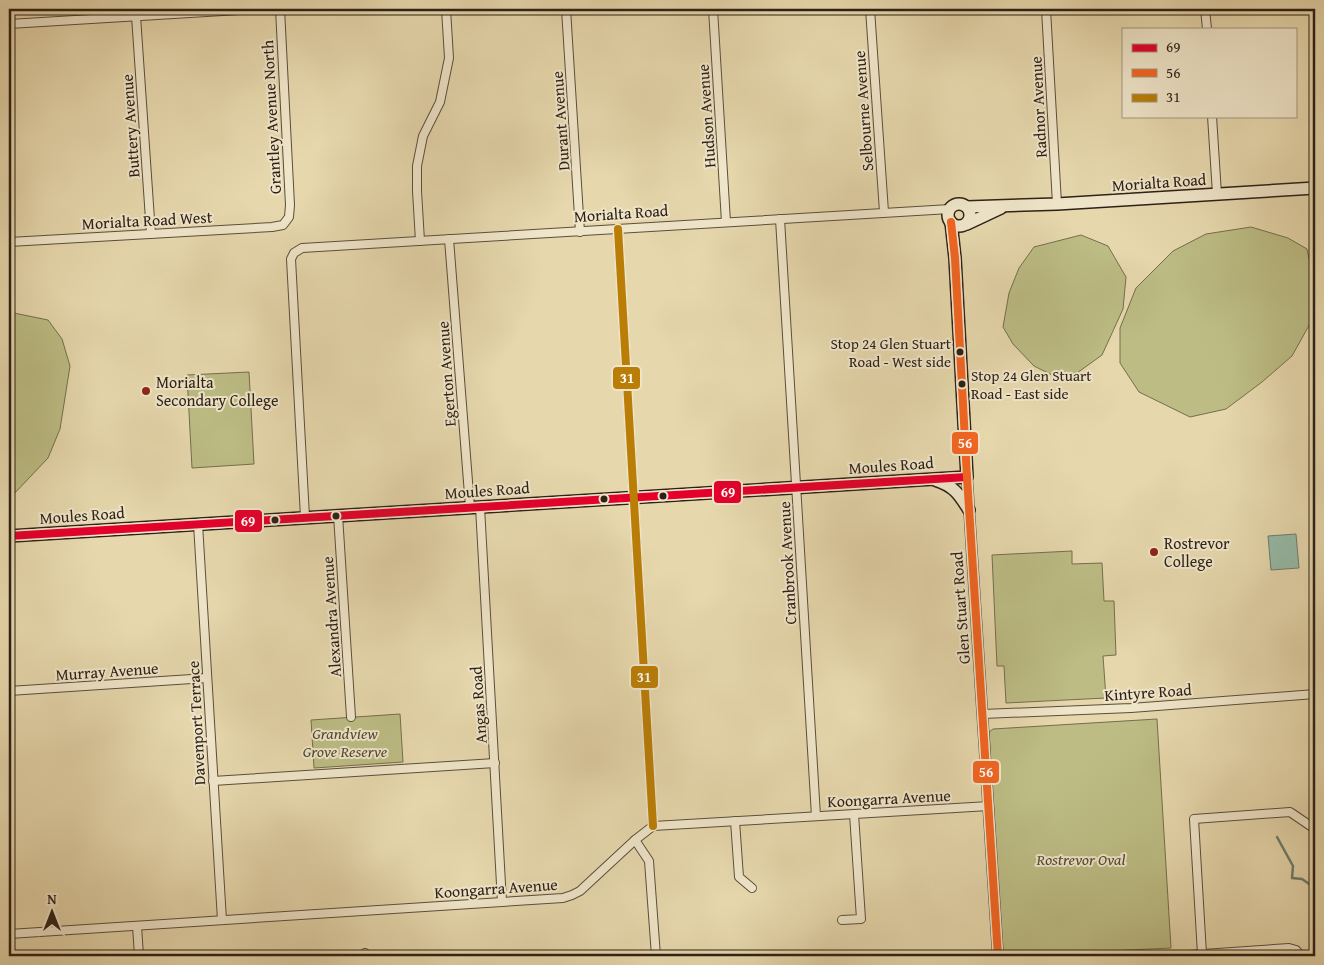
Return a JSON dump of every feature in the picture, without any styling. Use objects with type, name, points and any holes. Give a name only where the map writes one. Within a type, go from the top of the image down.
[{"type":"main road","name":"Morialta Road","points":[[967,207],[1057,204],[1315,188]]},
{"type":"main road","points":[[956,205],[967,207],[971,215],[966,225],[957,226],[950,222],[948,216],[950,209],[956,205]]},
{"type":"main road","name":"Morialta Road","points":[[966,225],[1004,206]]},
{"type":"main road","name":"Glen Stuart Road","points":[[950,222],[955,258],[967,477]]},
{"type":"main road","name":"Glen Stuart Road","points":[[955,258],[966,225]]},
{"type":"main road","name":"Moules Road","points":[[9,536],[967,477]]},
{"type":"main road","points":[[931,479],[943,482],[956,490],[969,510]]},
{"type":"street","points":[[9,24],[257,9]]},
{"type":"street","name":"Grantley Avenue North","points":[[280,9],[289,194],[289,216],[286,222]]},
{"type":"street","points":[[420,241],[417,166],[424,136],[440,102],[449,58],[446,9]]},
{"type":"street","name":"Durant Avenue","points":[[566,9],[580,232]]},
{"type":"street","name":"Hudson Avenue","points":[[714,9],[726,222]]},
{"type":"street","name":"Selbourne Avenue","points":[[870,9],[884,212]]},
{"type":"street","name":"Radnor Avenue","points":[[1046,9],[1057,204]]},
{"type":"street","points":[[1205,9],[1206,28]]},
{"type":"street","name":"Buttery Avenue","points":[[136,16],[151,234]]},
{"type":"street","points":[[1212,118],[1217,194]]},
{"type":"street","name":"Morialta Road","points":[[305,518],[291,259],[294,253],[302,248],[950,209]]},
{"type":"street","name":"Cranbrook Avenue","points":[[780,219],[816,816]]},
{"type":"street","name":"Morialta Road West","points":[[9,242],[272,227],[280,226],[286,222]]},
{"type":"street","points":[[9,229],[9,242]]},
{"type":"street","points":[[618,229],[653,826]]},
{"type":"street","name":"Egerton Avenue","points":[[449,239],[475,507]]},
{"type":"street","name":"Glen Stuart Road","points":[[967,477],[998,956]]},
{"type":"street","name":"Angas Road","points":[[475,507],[495,763],[502,902]]},
{"type":"street","name":"Alexandra Avenue","points":[[338,515],[351,717]]},
{"type":"street","name":"Davenport Terrace","points":[[198,524],[222,920]]},
{"type":"street","name":"Murray Avenue","points":[[9,691],[207,678]]},
{"type":"street","name":"Kintyre Road","points":[[983,714],[1131,708],[1315,694]]},
{"type":"street","points":[[213,781],[495,763]]},
{"type":"street","name":"Koongarra Avenue","points":[[9,934],[572,896],[653,826],[989,806]]},
{"type":"street","points":[[1202,954],[1194,819],[1290,812],[1315,829]]},
{"type":"street","points":[[842,920],[861,919],[854,814]]},
{"type":"street","points":[[735,821],[739,876],[752,888]]},
{"type":"street","points":[[635,840],[649,861],[656,956]]},
{"type":"street","points":[[137,926],[139,956]]},
{"type":"street","points":[[1174,956],[1290,948],[1296,950],[1301,956]]},
{"type":"green space","points":[[1251,227],[1288,238],[1307,249],[1313,277],[1312,320],[1292,356],[1262,382],[1226,409],[1190,417],[1139,392],[1120,363],[1120,328],[1136,288],[1173,251],[1206,234]]},
{"type":"green space","points":[[1081,235],[1108,246],[1126,277],[1123,309],[1102,355],[1077,373],[1052,375],[1034,366],[1013,344],[1003,327],[1009,293],[1019,268],[1034,247]]},
{"type":"green space","points":[[9,312],[48,320],[62,339],[70,366],[60,429],[48,458],[9,498]]},
{"type":"green space","points":[[249,372],[254,464],[192,468],[187,375]]},
{"type":"green space","points":[[1072,551],[1072,564],[1102,563],[1104,601],[1114,601],[1116,655],[1103,656],[1106,698],[1006,703],[1004,666],[997,666],[992,555]]},
{"type":"green space","name":"Grandview Grove Reserve","points":[[400,714],[403,762],[314,768],[311,720]]},
{"type":"green space","name":"Rostrevor Oval","points":[[1157,719],[1171,948],[1007,956],[1002,951],[989,732],[993,729]]},
{"type":"shaded area","points":[[1296,534],[1299,568],[1271,570],[1268,536]]},
{"type":"waterway","points":[[1277,837],[1293,866],[1292,878],[1302,879],[1315,888]]},
{"type":"transit line","name":"56","points":[[951,222],[955,258],[998,956]]},
{"type":"transit line","name":"31","points":[[618,229],[653,826]]},
{"type":"transit line","name":"69","points":[[9,536],[967,477]]},
{"type":"place","name":"Stop 24 Glen Stuart Road - West side","points":[[960,352]]},
{"type":"place","name":"Stop 24 Glen Stuart Road - East side","points":[[962,384]]},
{"type":"place","name":"Morialta Secondary College","points":[[146,391]]},
{"type":"place","name":"Rostrevor College","points":[[1154,552]]}]
